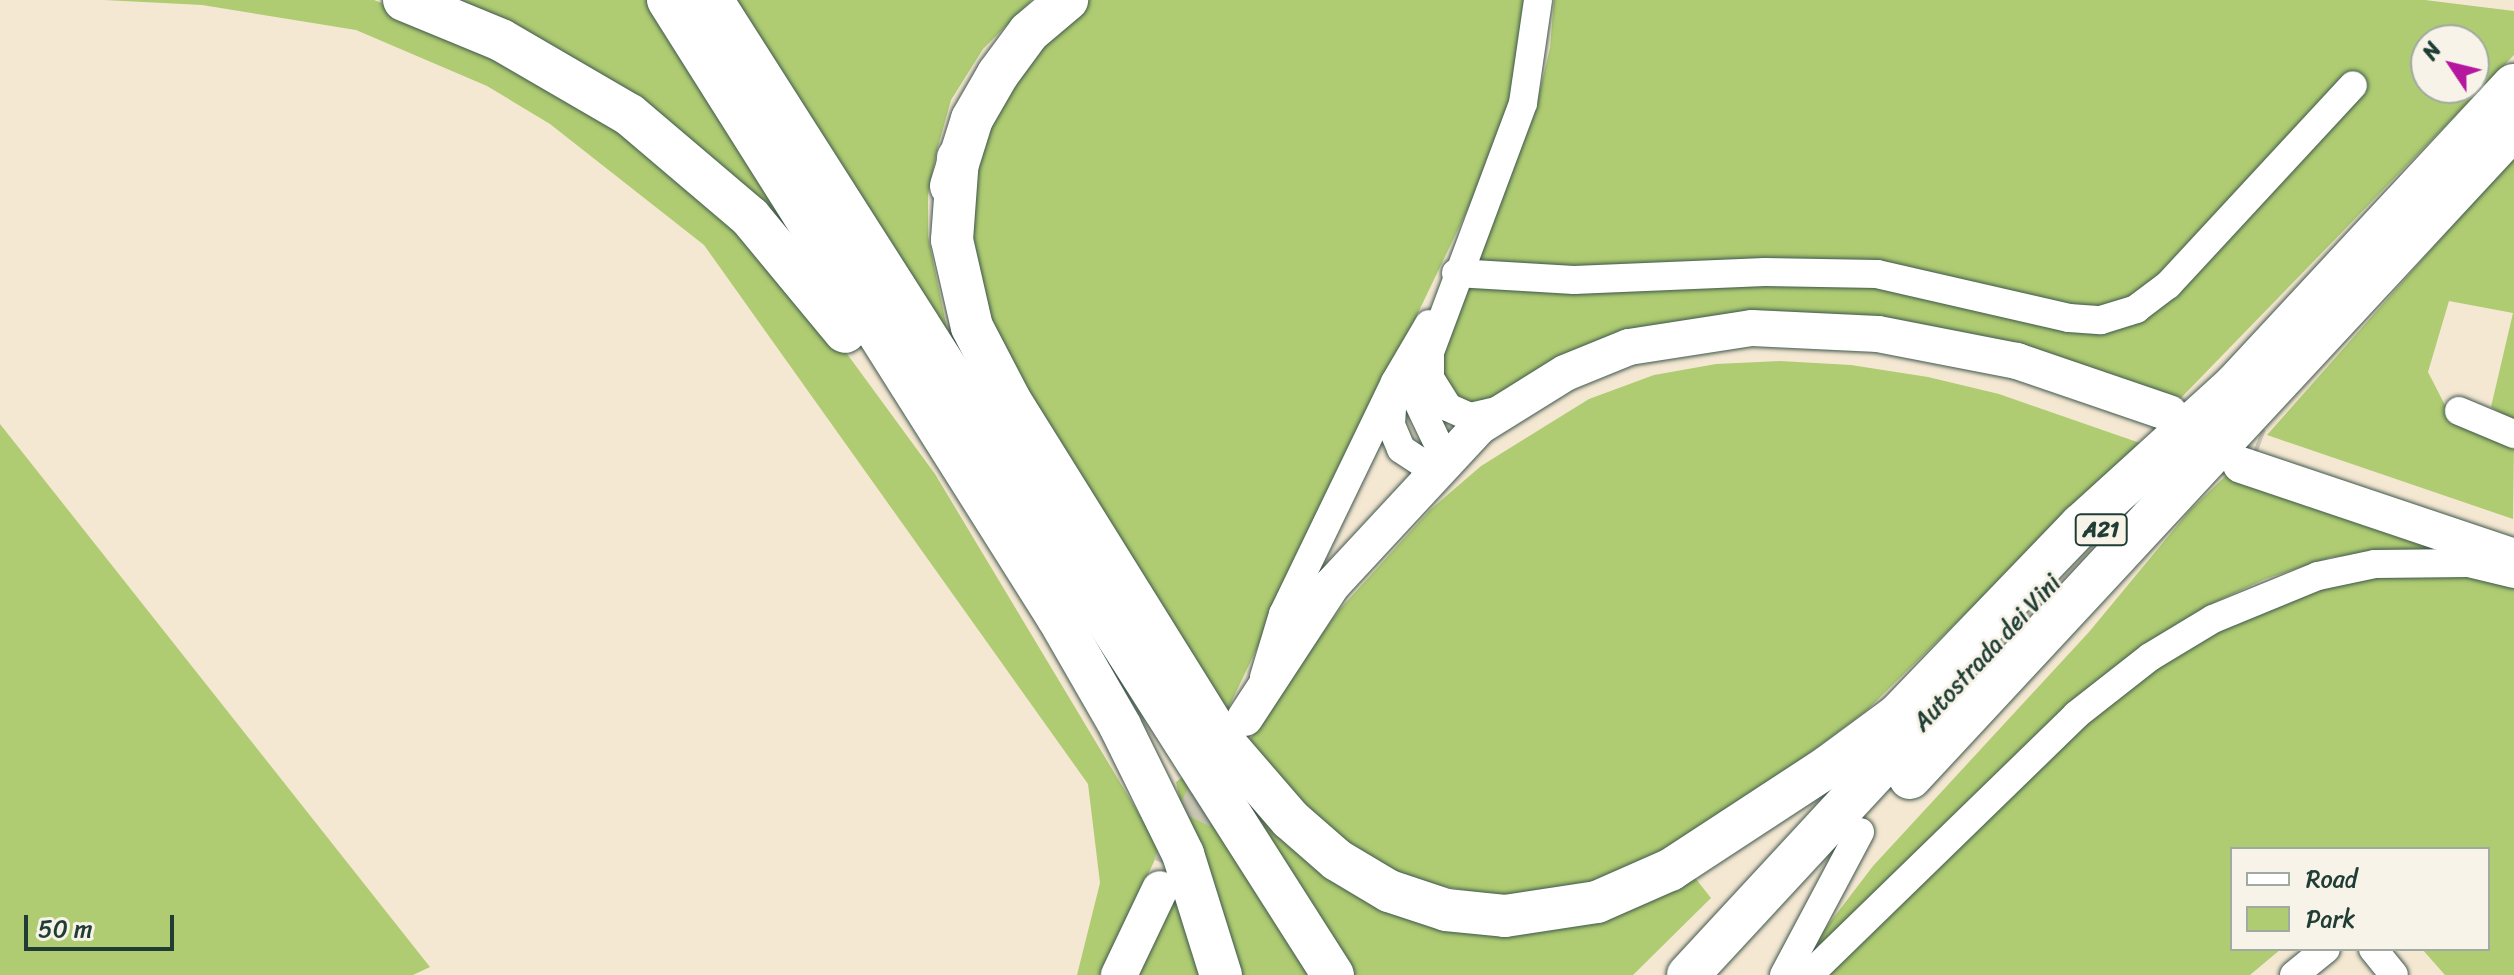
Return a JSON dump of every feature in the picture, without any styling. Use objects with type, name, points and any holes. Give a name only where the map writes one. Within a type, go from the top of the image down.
[{"type":"highway","points":[[404,0],[501,40],[596,92],[659,137],[750,217],[852,342],[1056,647],[1120,726]]},
{"type":"highway","points":[[668,0],[1058,618],[1120,726],[1183,854],[1221,975]]},
{"type":"highway","points":[[712,0],[1152,697],[1333,975]]},
{"type":"highway","points":[[1067,0],[1029,32],[998,74],[972,119],[958,158],[944,238],[950,290],[962,332],[1095,577],[1152,697]]},
{"type":"highway","name":"Autostrada dei Vini","points":[[1688,975],[2514,85]]},
{"type":"highway","name":"Autostrada dei Vini","points":[[1726,975],[2514,128]]},
{"type":"highway","points":[[958,158],[952,240],[972,327],[1010,400],[1221,739],[1290,819],[1337,860],[1389,891],[1446,910],[1505,916],[1597,902],[1670,870],[1829,766],[1898,715],[2081,525],[2236,384]]},
{"type":"main road","points":[[1253,704],[1332,585],[1439,474],[1480,426],[1565,373],[1629,347],[1715,332],[1791,328],[1878,334],[1976,351],[2160,422],[1935,365],[1819,351],[1743,352],[1665,363],[1605,381],[1439,474]]},
{"type":"main road","points":[[2514,534],[2250,456],[2514,557]]},
{"type":"main road","points":[[1119,975],[1160,889]]},
{"type":"street","points":[[1439,474],[1439,446],[1419,411],[1417,383],[1453,281],[1523,103],[1538,0]]},
{"type":"street","points":[[1453,281],[1765,272],[1877,274],[2069,318],[2101,320],[2136,309],[2168,285],[2353,85]]},
{"type":"street","points":[[1253,704],[1283,614],[1395,382],[1453,281]]},
{"type":"street","points":[[1440,316],[1429,365],[1440,399],[1470,417],[1506,409]]},
{"type":"street","points":[[1395,382],[1391,410],[1395,437],[1410,457],[1439,474]]},
{"type":"street","points":[[2459,411],[2514,434]]},
{"type":"street","points":[[1809,975],[2076,715],[2150,657],[2213,619],[2318,576],[2375,564],[2468,563],[2514,574]]},
{"type":"street","points":[[1784,975],[1860,832]]},
{"type":"street","points":[[2294,975],[2324,951]]},
{"type":"street","points":[[2375,951],[2394,975]]},
{"type":"green space","points":[[104,0],[374,0],[481,41],[672,162],[812,306],[935,474],[1160,849],[1100,975],[1077,975],[1100,883],[1088,784],[704,245],[550,124],[487,86],[356,30],[202,5]]},
{"type":"green space","points":[[440,0],[652,0],[836,299],[809,264]]},
{"type":"green space","points":[[732,0],[1032,0],[983,49],[951,100],[937,150],[928,195],[928,236],[948,334]]},
{"type":"green space","points":[[1085,0],[1524,0],[1512,97],[1489,165],[1224,717],[978,309],[964,181],[1028,48]]},
{"type":"green space","points":[[1554,0],[2425,0],[2514,11],[2514,55],[2490,80],[2490,24],[2410,24],[2410,104],[2466,104],[2178,401],[1758,317],[1489,408],[1461,404],[1436,364],[1534,115],[1550,48]]},
{"type":"green space","points":[[2514,156],[2514,421],[2491,407],[2513,313],[2449,301],[2428,372],[2450,415],[2514,442],[2513,519],[2267,435]]},
{"type":"green space","points":[[1780,361],[1851,365],[1928,377],[1999,394],[2140,443],[1866,711],[1704,832],[1645,868],[1523,900],[1387,877],[1263,772],[1247,744],[1298,666],[1340,609],[1430,510],[1481,466],[1589,399],[1654,375],[1716,364]]},
{"type":"green space","points":[[0,424],[430,967],[413,975],[0,975]]},
{"type":"green space","points":[[2233,469],[2452,549],[2332,557],[2265,579],[2211,604],[2158,638],[1822,947],[1815,942],[1873,866],[2089,632],[2190,510]]},
{"type":"green space","points":[[2423,569],[2514,583],[2514,975],[2445,975],[2424,951],[2490,951],[2490,847],[2230,847],[2230,951],[2279,951],[2250,975],[1829,975],[2085,721],[2158,664],[2210,633],[2316,590]]},
{"type":"green space","points":[[1185,775],[1309,975],[1235,975],[1185,825],[1176,782]]},
{"type":"green space","points":[[1229,779],[1418,914],[1688,869],[1711,898],[1633,975],[1350,975]]},
{"type":"green space","points":[[1178,887],[1203,975],[1137,975]]},
{"type":"tunnel","points":[[2205,427],[2259,447]]},
{"type":"tunnel","points":[[1170,867],[1221,761]]}]
